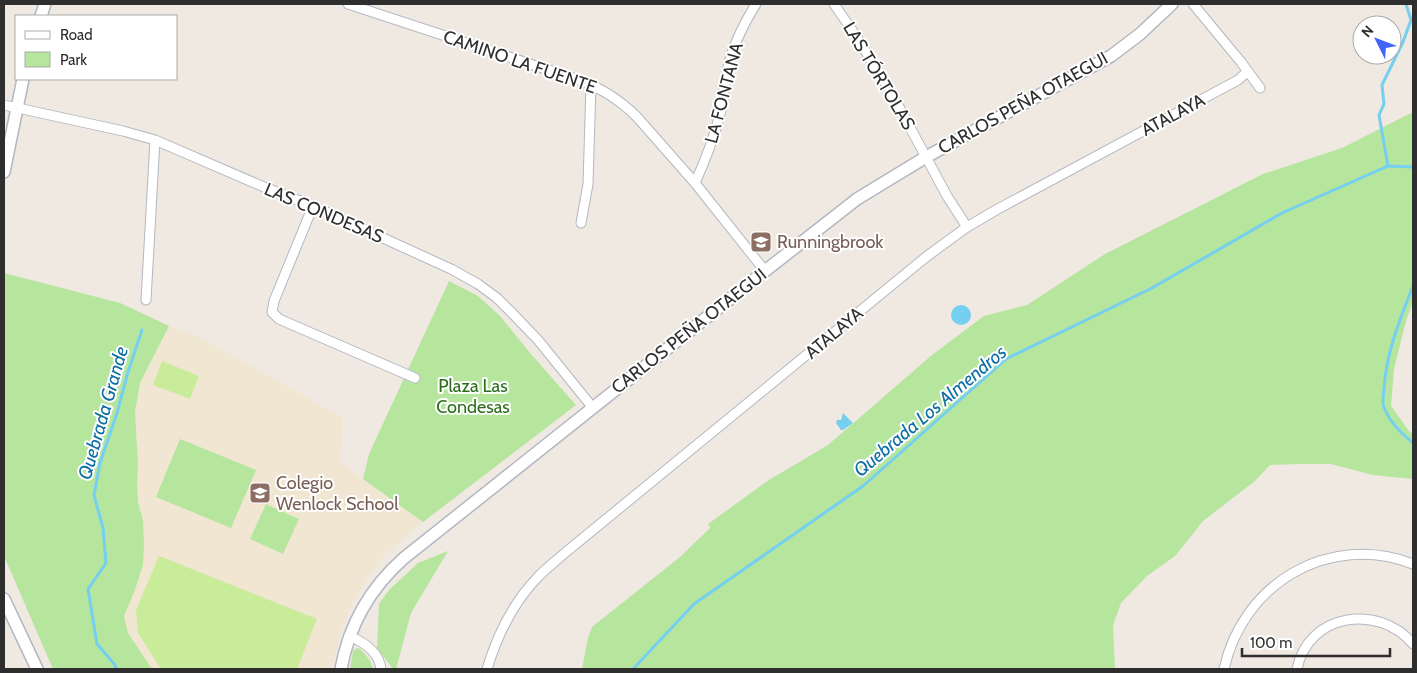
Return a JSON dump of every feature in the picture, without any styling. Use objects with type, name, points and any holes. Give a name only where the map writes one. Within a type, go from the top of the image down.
[{"type":"street","name":"CAMINO LA FUENTE","points":[[348,4],[607,92],[628,108],[695,183],[765,271]]},
{"type":"street","name":"LA FONTANA","points":[[695,183],[711,145],[720,114],[730,58],[739,33],[756,4]]},
{"type":"street","name":"LAS TÓRTOLAS","points":[[834,4],[887,86],[947,196],[967,228]]},
{"type":"street","name":"CARLOS PEÑA OTAEGUI","points":[[341,669],[349,636],[364,605],[392,568],[404,558],[857,199],[926,156],[1111,56],[1140,34],[1172,4]]},
{"type":"street","points":[[1192,4],[1241,62],[1260,88]]},
{"type":"street","name":"ATALAYA","points":[[487,669],[494,646],[504,624],[537,577],[926,257],[996,210],[1238,80],[1247,72]]},
{"type":"street","points":[[4,172],[23,80]]},
{"type":"street","points":[[581,223],[588,184],[590,85]]},
{"type":"street","name":"LAS CONDESAS","points":[[4,105],[123,130],[155,140],[313,206],[451,269],[478,284],[497,298],[516,316],[593,408]]},
{"type":"street","points":[[146,300],[155,140]]},
{"type":"street","points":[[313,206],[274,301],[272,312],[279,319],[415,378]]},
{"type":"street","points":[[1224,669],[1236,633],[1251,610],[1268,590],[1301,568],[1326,559],[1364,554],[1413,564]]},
{"type":"street","points":[[4,599],[37,669]]},
{"type":"street","points":[[1297,669],[1307,645],[1313,638],[1329,626],[1347,620],[1366,619],[1385,623],[1402,633],[1413,644]]},
{"type":"street","points":[[349,636],[370,648],[376,655],[381,669]]},
{"type":"shaded area","name":"Colegio Wenlock School","points":[[169,326],[194,335],[343,418],[340,463],[423,522],[384,556],[363,584],[347,615],[331,669],[152,669],[128,633],[124,616],[143,565],[144,544],[143,521],[138,502],[135,412],[140,383]]},
{"type":"green space","points":[[1413,112],[1413,302],[1406,321],[1394,369],[1391,406],[1413,434],[1413,479],[1373,475],[1331,464],[1270,465],[1255,481],[1203,521],[1175,556],[1147,576],[1121,603],[1113,625],[1115,669],[582,669],[592,627],[680,557],[710,528],[708,524],[769,480],[828,445],[932,355],[984,316],[1027,305],[1105,254],[1263,174],[1342,148]]},
{"type":"green space","points":[[4,273],[120,303],[169,326],[140,383],[135,412],[138,502],[143,521],[143,565],[124,616],[128,633],[152,669],[53,669],[4,556]]},
{"type":"green space","name":"Plaza Las Condesas","points":[[449,281],[478,296],[500,316],[576,405],[423,522],[363,479],[369,454]]},
{"type":"green space","points":[[162,361],[199,376],[190,399],[153,385]]},
{"type":"green space","points":[[180,439],[256,470],[231,528],[156,497]]},
{"type":"green space","points":[[266,504],[299,519],[283,554],[250,539]]},
{"type":"green space","points":[[448,551],[411,613],[396,669],[393,669],[377,648],[379,604],[389,590],[418,563]]},
{"type":"green space","points":[[159,556],[317,619],[297,669],[161,669],[138,633],[136,610]]},
{"type":"green space","points":[[357,648],[368,658],[373,669],[350,669],[353,651]]},
{"type":"water","points":[[961,305],[968,308],[971,315],[968,322],[961,325],[954,322],[951,315],[954,308]]},
{"type":"water","points":[[843,413],[853,423],[841,430],[836,423],[837,420],[841,420]]},
{"type":"waterway","points":[[1388,166],[1379,115],[1384,104],[1382,85],[1403,42],[1411,20],[1406,4]]},
{"type":"waterway","name":"Quebrada Los Almendros","points":[[633,669],[694,604],[863,486],[1006,359],[1152,288],[1282,213],[1388,166],[1413,167]]},
{"type":"waterway","points":[[1413,286],[1391,349],[1385,376],[1383,401],[1391,421],[1413,443]]},
{"type":"waterway","name":"Quebrada Grande","points":[[116,669],[115,665],[97,644],[88,589],[106,563],[103,528],[94,495],[100,463],[142,330]]},
{"type":"place","name":"Runningbrook","points":[[761,242]]},
{"type":"place","name":"Colegio Wenlock School","points":[[260,493]]}]
